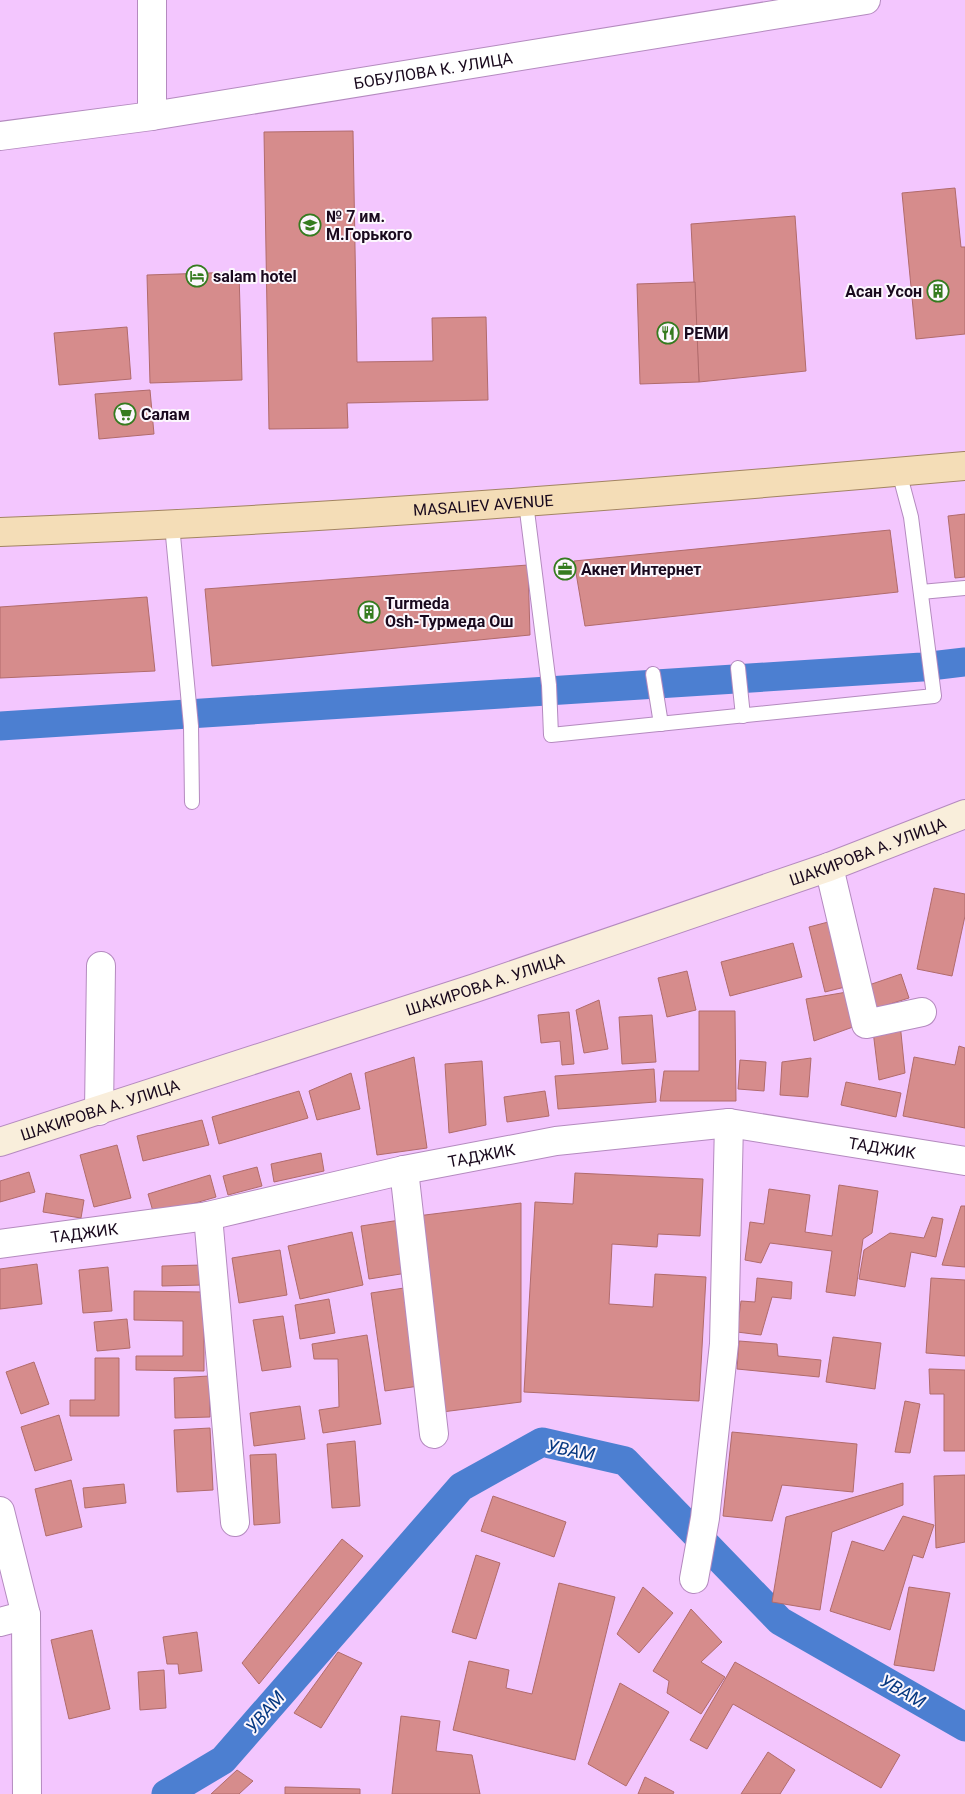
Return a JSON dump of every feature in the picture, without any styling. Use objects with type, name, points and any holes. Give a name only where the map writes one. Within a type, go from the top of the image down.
[{"type":"main road","name":"MASALIEV AVENUE","points":[[0,532],[172,525],[526,503],[965,466]]},
{"type":"main road","name":"ШАКИРОВА А. УЛИЦА","points":[[0,1142],[475,988],[828,867],[965,814]]},
{"type":"street","points":[[152,0],[152,116]]},
{"type":"street","name":"БОБУЛОВА К. УЛИЦА","points":[[0,136],[152,116],[866,0]]},
{"type":"street","points":[[828,867],[866,1024],[922,1012]]},
{"type":"street","points":[[99,1111],[101,966]]},
{"type":"street","points":[[696,1566],[705,1518],[724,1344],[729,1123]]},
{"type":"street","name":"ТАДЖИК","points":[[0,1244],[208,1216],[404,1170],[556,1141],[729,1123],[965,1161]]},
{"type":"street","points":[[404,1170],[434,1434]]},
{"type":"street","points":[[208,1216],[234,1522]]},
{"type":"street","points":[[0,1511],[26,1615],[27,1794]]},
{"type":"street","points":[[0,1622],[26,1615]]},
{"type":"lane","points":[[526,503],[549,685],[551,735],[934,696],[910,517],[899,472]]},
{"type":"lane","points":[[172,525],[191,726],[192,802]]},
{"type":"lane","points":[[921,592],[965,588]]},
{"type":"lane","points":[[738,668],[743,716]]},
{"type":"lane","points":[[653,674],[661,724]]},
{"type":"building","name":"№ 7 им. М.Горького","points":[[353,131],[357,362],[433,361],[432,318],[486,317],[488,400],[347,403],[348,428],[269,429],[264,132]]},
{"type":"building","name":"Асан Усон","points":[[955,188],[961,247],[965,247],[965,334],[916,339],[902,193]]},
{"type":"building","points":[[795,216],[806,371],[699,382],[691,224]]},
{"type":"building","points":[[239,272],[242,380],[150,383],[147,275]]},
{"type":"building","name":"РЕМИ","points":[[695,282],[699,382],[640,384],[637,284]]},
{"type":"building","points":[[127,327],[131,379],[59,385],[54,333]]},
{"type":"building","name":"Салам","points":[[150,390],[154,434],[99,439],[95,394]]},
{"type":"building","points":[[965,514],[965,577],[955,578],[948,516]]},
{"type":"building","points":[[890,530],[898,592],[585,626],[574,561]]},
{"type":"building","name":"Turmeda Osh-Турмеда Ош","points":[[528,565],[530,635],[212,666],[205,589]]},
{"type":"building","points":[[147,597],[155,671],[0,678],[0,607]]},
{"type":"building","points":[[934,888],[965,894],[965,916],[952,976],[917,969]]},
{"type":"building","points":[[832,921],[849,986],[825,992],[809,927]]},
{"type":"building","points":[[793,943],[802,977],[730,996],[721,962]]},
{"type":"building","points":[[687,971],[696,1010],[667,1017],[658,978]]},
{"type":"building","points":[[901,974],[909,998],[874,1009],[866,986]]},
{"type":"building","points":[[847,992],[853,1027],[814,1041],[806,999]]},
{"type":"building","points":[[599,1000],[608,1049],[584,1053],[576,1010]]},
{"type":"building","points":[[699,1011],[735,1011],[736,1101],[660,1101],[664,1071],[699,1071]]},
{"type":"building","points":[[569,1012],[574,1064],[562,1065],[560,1041],[541,1043],[538,1015]]},
{"type":"building","points":[[652,1015],[656,1062],[622,1064],[619,1017]]},
{"type":"building","points":[[900,1023],[905,1073],[879,1080],[873,1031]]},
{"type":"building","points":[[959,1046],[965,1048],[965,1128],[903,1116],[914,1057],[955,1065]]},
{"type":"building","points":[[414,1057],[427,1148],[377,1155],[365,1073]]},
{"type":"building","points":[[811,1058],[808,1097],[780,1095],[782,1062]]},
{"type":"building","points":[[740,1060],[766,1062],[764,1091],[738,1089]]},
{"type":"building","points":[[482,1061],[486,1125],[449,1133],[445,1064]]},
{"type":"building","points":[[654,1069],[656,1102],[558,1109],[555,1076]]},
{"type":"building","points":[[351,1073],[360,1109],[317,1120],[309,1091]]},
{"type":"building","points":[[846,1082],[901,1093],[896,1117],[841,1105]]},
{"type":"building","points":[[299,1091],[308,1118],[219,1144],[212,1117]]},
{"type":"building","points":[[545,1091],[549,1116],[507,1122],[504,1097]]},
{"type":"building","points":[[202,1120],[209,1145],[143,1161],[137,1136]]},
{"type":"building","points":[[117,1145],[131,1198],[94,1207],[80,1155]]},
{"type":"building","points":[[321,1153],[324,1171],[274,1182],[271,1164]]},
{"type":"building","points":[[257,1167],[262,1186],[228,1195],[223,1176]]},
{"type":"building","points":[[29,1172],[35,1192],[0,1202],[0,1181]]},
{"type":"building","points":[[575,1173],[703,1179],[700,1236],[658,1234],[657,1247],[612,1244],[609,1304],[653,1307],[655,1274],[706,1277],[699,1401],[524,1392],[535,1202],[573,1204]]},
{"type":"building","points":[[210,1175],[216,1197],[154,1215],[148,1194]]},
{"type":"building","points":[[839,1185],[878,1191],[872,1233],[863,1239],[855,1296],[826,1292],[832,1251],[770,1243],[761,1263],[745,1260],[750,1222],[764,1224],[769,1189],[810,1195],[805,1232],[832,1236]]},
{"type":"building","points":[[46,1193],[84,1200],[81,1218],[43,1212]]},
{"type":"building","points":[[521,1203],[521,1402],[442,1412],[417,1216]]},
{"type":"building","points":[[961,1206],[965,1206],[965,1267],[942,1265]]},
{"type":"building","points":[[932,1217],[943,1219],[936,1257],[911,1252],[905,1287],[859,1279],[864,1250],[890,1233],[924,1238]]},
{"type":"building","points":[[400,1220],[407,1273],[369,1279],[361,1226]]},
{"type":"building","points":[[352,1232],[363,1285],[300,1299],[288,1246]]},
{"type":"building","points":[[280,1250],[287,1295],[239,1303],[232,1258]]},
{"type":"building","points":[[37,1264],[42,1304],[0,1309],[0,1269]]},
{"type":"building","points":[[203,1265],[203,1285],[162,1286],[162,1266]]},
{"type":"building","points":[[108,1267],[112,1311],[83,1313],[79,1270]]},
{"type":"building","points":[[757,1278],[792,1282],[791,1299],[772,1297],[761,1335],[737,1332],[741,1301],[755,1302]]},
{"type":"building","points":[[931,1278],[965,1280],[965,1356],[926,1353]]},
{"type":"building","points":[[404,1288],[419,1386],[385,1391],[371,1293]]},
{"type":"building","points":[[134,1291],[204,1292],[204,1371],[136,1370],[136,1356],[183,1356],[183,1321],[134,1320]]},
{"type":"building","points":[[329,1299],[335,1333],[300,1339],[295,1305]]},
{"type":"building","points":[[283,1316],[291,1367],[262,1371],[253,1320]]},
{"type":"building","points":[[127,1319],[130,1348],[97,1351],[94,1322]]},
{"type":"building","points":[[367,1335],[381,1424],[323,1433],[319,1410],[339,1407],[338,1359],[314,1359],[312,1344]]},
{"type":"building","points":[[833,1337],[881,1343],[875,1389],[826,1382]]},
{"type":"building","points":[[739,1341],[777,1344],[778,1356],[821,1360],[819,1377],[737,1369]]},
{"type":"building","points":[[95,1358],[119,1358],[119,1416],[70,1416],[70,1400],[95,1400]]},
{"type":"building","points":[[34,1362],[49,1404],[21,1414],[6,1372]]},
{"type":"building","points":[[929,1369],[965,1370],[965,1451],[944,1451],[944,1394],[930,1394]]},
{"type":"building","points":[[209,1376],[210,1417],[175,1418],[174,1378]]},
{"type":"building","points":[[905,1401],[920,1404],[910,1453],[895,1452]]},
{"type":"building","points":[[300,1406],[305,1439],[254,1446],[250,1413]]},
{"type":"building","points":[[59,1415],[72,1460],[35,1471],[21,1427]]},
{"type":"building","points":[[210,1428],[213,1490],[177,1492],[174,1430]]},
{"type":"building","points":[[732,1432],[857,1444],[853,1492],[782,1485],[772,1521],[723,1516]]},
{"type":"building","points":[[355,1441],[360,1506],[332,1508],[327,1444]]},
{"type":"building","points":[[276,1454],[280,1523],[254,1525],[250,1455]]},
{"type":"building","points":[[965,1475],[965,1542],[936,1548],[934,1476]]},
{"type":"building","points":[[71,1480],[82,1527],[46,1536],[35,1489]]},
{"type":"building","points":[[903,1483],[903,1505],[832,1532],[820,1610],[772,1602],[786,1517]]},
{"type":"building","points":[[124,1484],[126,1503],[85,1508],[83,1488]]},
{"type":"building","points":[[493,1496],[566,1522],[554,1557],[481,1531]]},
{"type":"building","points":[[903,1516],[934,1525],[923,1558],[913,1555],[890,1630],[830,1611],[852,1541],[884,1551]]},
{"type":"building","points":[[342,1539],[363,1556],[259,1684],[242,1663]]},
{"type":"building","points":[[476,1555],[500,1563],[476,1639],[452,1632]]},
{"type":"building","points":[[559,1583],[615,1597],[575,1760],[453,1730],[469,1661],[509,1670],[506,1688],[532,1694]]},
{"type":"building","points":[[643,1587],[673,1613],[639,1653],[617,1634]]},
{"type":"building","points":[[909,1587],[950,1593],[934,1671],[894,1665]]},
{"type":"building","points":[[691,1609],[722,1642],[701,1662],[725,1677],[701,1714],[667,1693],[669,1681],[653,1671]]},
{"type":"building","points":[[92,1630],[110,1709],[69,1719],[51,1640]]},
{"type":"building","points":[[197,1632],[202,1671],[179,1674],[178,1664],[167,1664],[163,1637]]},
{"type":"building","points":[[338,1652],[362,1663],[321,1728],[294,1713]]},
{"type":"building","points":[[735,1662],[900,1755],[881,1788],[733,1704],[707,1749],[690,1740]]},
{"type":"building","points":[[164,1670],[166,1708],[140,1710],[138,1672]]},
{"type":"building","points":[[620,1683],[669,1712],[626,1786],[588,1764]]},
{"type":"building","points":[[401,1716],[440,1721],[436,1751],[472,1755],[480,1794],[392,1794]]},
{"type":"building","points":[[768,1752],[795,1770],[780,1794],[741,1794]]},
{"type":"building","points":[[237,1770],[253,1781],[239,1794],[211,1794]]},
{"type":"building","points":[[645,1777],[674,1792],[673,1794],[638,1794]]},
{"type":"building","points":[[285,1787],[360,1789],[360,1794],[285,1794]]},
{"type":"waterway","points":[[0,726],[922,667],[965,662]]},
{"type":"waterway","name":"УВАМ","points":[[166,1794],[223,1760],[461,1487],[542,1442],[625,1461],[780,1621],[965,1727]]},
{"type":"place","name":"№ 7 им. М.Горького","points":[[310,225]]},
{"type":"place","name":"salam hotel","points":[[197,276]]},
{"type":"place","name":"Асан Усон","points":[[938,291]]},
{"type":"place","name":"РЕМИ","points":[[668,333]]},
{"type":"place","name":"Салам","points":[[125,414]]},
{"type":"place","name":"Акнет Интернет","points":[[565,569]]},
{"type":"place","name":"Turmeda Osh-Турмеда Ош","points":[[369,612]]}]
